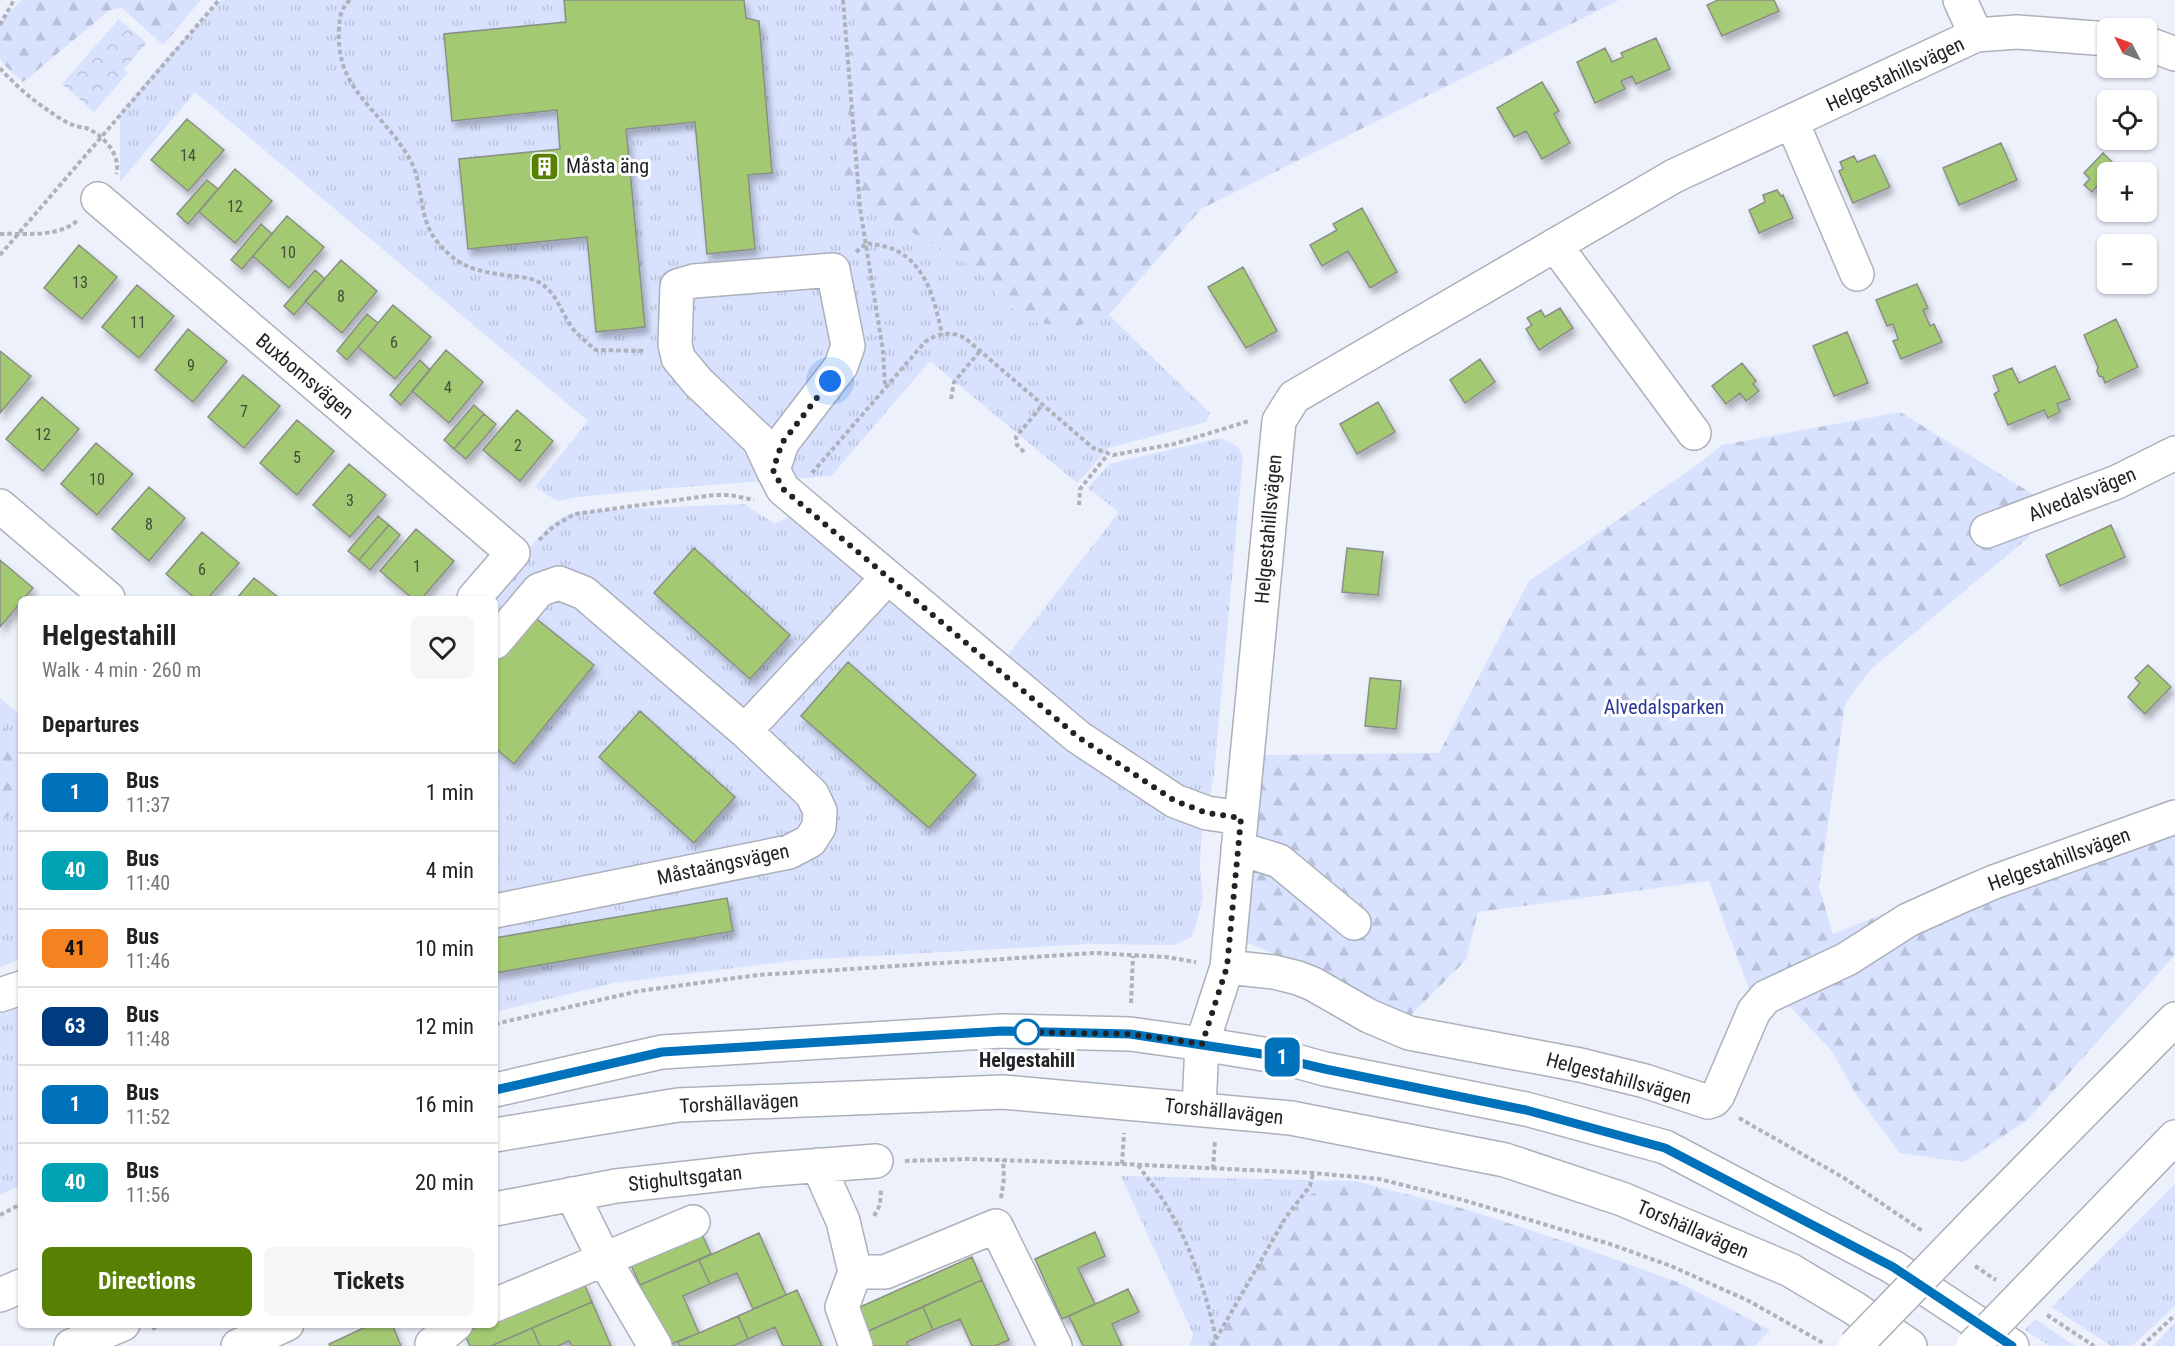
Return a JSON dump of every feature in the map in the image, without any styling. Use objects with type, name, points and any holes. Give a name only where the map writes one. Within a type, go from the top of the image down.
[{"type":"main road","points":[[1960,0],[1976,36]]},
{"type":"main road","name":"Helgestahillsvägen","points":[[1199,1108],[1202,1044],[1227,967],[1279,421],[1294,396],[1674,176],[1976,36],[2017,32],[2097,38]]},
{"type":"main road","points":[[2157,47],[2175,54]]},
{"type":"main road","points":[[1792,122],[1857,274]]},
{"type":"main road","name":"Buxbomsvägen","points":[[98,200],[513,553]]},
{"type":"main road","points":[[1555,245],[1694,433]]},
{"type":"main road","points":[[773,470],[782,443],[841,366],[848,346],[833,270],[693,281],[677,286],[675,344],[678,358],[698,382],[759,440],[773,470],[783,489],[1078,737],[1175,801],[1207,813],[1240,833],[1279,861],[1354,923]]},
{"type":"main road","name":"Alvedalsvägen","points":[[1987,531],[2117,482],[2175,453]]},
{"type":"main road","points":[[0,506],[106,596]]},
{"type":"main road","points":[[476,596],[513,553]]},
{"type":"main road","points":[[745,731],[888,577]]},
{"type":"main road","name":"Måstaängsvägen","points":[[498,638],[539,590],[559,583],[584,592],[745,731],[812,794],[820,812],[819,827],[810,841],[789,852],[498,910]]},
{"type":"main road","name":"Helgestahillsvägen","points":[[1227,967],[1274,972],[1298,978],[1369,1016],[1409,1033],[1580,1065],[1646,1081],[1707,1102],[1718,1095],[1754,1011],[1766,997],[1847,959],[1908,920],[1959,897],[1994,882],[2175,817]]},
{"type":"main road","points":[[0,995],[18,989]]},
{"type":"main road","points":[[1855,1346],[2175,1019]]},
{"type":"main road","points":[[498,1089],[662,1052],[1002,1031],[1130,1034],[1281,1057],[1325,1069],[1526,1110],[1665,1148],[1893,1267],[2012,1346]]},
{"type":"main road","name":"Torshällavägen","points":[[498,1135],[678,1105],[1004,1092],[1291,1118],[1505,1160],[1622,1199],[1790,1270],[1854,1308],[1910,1346]]},
{"type":"main road","points":[[1973,1346],[2175,1137]]},
{"type":"main road","name":"Stighultsgatan","points":[[498,1209],[576,1202],[616,1186],[876,1161]]},
{"type":"main road","points":[[818,1166],[843,1221],[855,1272],[842,1307],[856,1346]]},
{"type":"main road","points":[[576,1202],[604,1258],[655,1346]]},
{"type":"main road","points":[[498,1304],[693,1222]]},
{"type":"main road","points":[[855,1272],[885,1272],[996,1226],[1055,1346]]},
{"type":"main road","points":[[0,1295],[18,1287]]},
{"type":"main road","points":[[75,1345],[114,1328]]},
{"type":"main road","points":[[238,1346],[278,1328]]},
{"type":"main road","points":[[434,1346],[432,1344],[451,1328]]},
{"type":"path","points":[[0,25],[14,0]]},
{"type":"path","points":[[0,255],[219,0]]},
{"type":"path","points":[[350,0],[344,6],[340,16],[338,45],[343,69],[354,88],[406,152],[414,168],[424,219],[429,231],[448,254],[468,268],[530,278],[541,284],[557,299],[572,328],[596,350],[649,351],[675,344]]},
{"type":"path","points":[[843,0],[860,208],[883,351],[885,386]]},
{"type":"path","points":[[0,68],[11,81],[47,110],[73,125],[86,128],[100,138],[114,152],[118,168],[114,179],[98,200],[70,227],[57,232],[0,234]]},
{"type":"path","points":[[833,270],[867,243]]},
{"type":"path","points":[[867,243],[893,249],[918,268],[929,287],[942,334]]},
{"type":"path","points":[[513,553],[524,553],[565,518],[587,511],[730,495],[754,500],[773,510],[784,506],[925,342],[942,334],[958,334],[1093,448],[1113,456],[1174,444],[1263,417],[1279,421]]},
{"type":"path","points":[[951,399],[954,382],[980,351]]},
{"type":"path","points":[[1024,452],[1017,445],[1016,437],[1042,404]]},
{"type":"path","points":[[1079,506],[1080,489],[1108,454]]},
{"type":"path","points":[[498,1023],[639,991],[758,975],[1095,954],[1166,957],[1227,967]]},
{"type":"path","points":[[1131,1012],[1133,956]]},
{"type":"path","points":[[1707,1102],[1763,1130],[1834,1172],[1931,1236]]},
{"type":"path","points":[[1122,1164],[1125,1130]]},
{"type":"path","points":[[1213,1169],[1215,1140]]},
{"type":"path","points":[[876,1161],[967,1159],[1122,1164],[1313,1173],[1379,1179],[1463,1200],[1610,1244],[1671,1266],[1759,1306],[1828,1346]]},
{"type":"path","points":[[1137,1165],[1166,1204],[1192,1259],[1207,1297],[1215,1339]]},
{"type":"path","points":[[1212,1346],[1286,1217],[1312,1182],[1313,1173]]},
{"type":"path","points":[[0,1215],[18,1206]]},
{"type":"path","points":[[1969,1262],[1998,1281]]},
{"type":"path","points":[[2046,1314],[2094,1346]]},
{"type":"path","points":[[2142,1346],[2175,1315]]},
{"type":"green space","points":[[22,0],[201,0],[163,45],[122,8],[110,10],[23,82],[4,65],[0,58],[0,25]]},
{"type":"green space","points":[[221,0],[861,0],[854,28],[850,63],[852,85],[849,110],[837,153],[841,186],[861,203],[980,271],[998,298],[1075,327],[1109,315],[1210,413],[1206,422],[1109,448],[1077,483],[930,361],[831,476],[671,488],[557,501],[535,487],[588,421],[195,92],[120,182],[120,113],[162,63]]},
{"type":"green space","points":[[861,0],[1619,0],[1201,209],[1109,315],[1075,327],[1030,322],[998,298],[980,271],[861,203],[841,186],[837,153],[849,110],[852,85],[850,63],[854,28]]},
{"type":"green space","points":[[119,19],[147,43],[124,69],[128,73],[94,112],[62,84]]},
{"type":"green space","name":"Alvedalsparken","points":[[1900,412],[2039,498],[2029,537],[1870,670],[1845,704],[1819,887],[1833,934],[2072,838],[2175,818],[2175,955],[2027,1120],[1964,1162],[1900,1153],[1856,1094],[1831,1050],[1791,1008],[1750,992],[1709,881],[1478,912],[1466,960],[1405,1021],[1348,985],[1239,939],[1260,755],[1439,753],[1529,581],[1700,463],[1722,445]]},
{"type":"green space","points":[[1221,438],[1238,447],[1243,456],[1214,775],[1201,841],[1200,868],[1203,897],[1195,929],[1190,938],[1173,945],[1091,944],[799,960],[614,983],[498,1011],[498,596],[488,596],[549,526],[567,515],[582,511],[744,504],[775,524],[792,515],[987,682],[1119,512],[1088,488],[1109,464]]},
{"type":"green space","points":[[0,698],[18,713],[18,739],[0,724]]},
{"type":"green space","points":[[0,724],[18,739],[18,810],[0,821]]},
{"type":"green space","points":[[18,810],[18,960],[0,967],[0,821]]},
{"type":"green space","points":[[18,1008],[18,1186],[0,1195],[0,1014]]},
{"type":"green space","points":[[1121,1176],[1355,1181],[1324,1188],[1294,1208],[1286,1217],[1213,1346],[1190,1346],[1193,1334]]},
{"type":"green space","points":[[1355,1181],[1468,1210],[1578,1246],[1680,1283],[1770,1330],[1755,1346],[1213,1346],[1286,1217],[1316,1192],[1333,1185]]},
{"type":"green space","points":[[2175,1184],[2175,1306],[2133,1345],[2111,1346],[2052,1307]]},
{"type":"green space","points":[[2035,1319],[2075,1346],[2050,1346],[2025,1330]]},
{"type":"green space","points":[[2175,1323],[2175,1346],[2153,1346]]},
{"type":"building","name":"Måsta äng","points":[[564,0],[744,0],[746,18],[759,21],[772,173],[748,175],[755,249],[707,254],[695,122],[626,129],[645,327],[596,332],[587,237],[468,249],[459,159],[560,149],[557,110],[452,121],[444,34],[566,22]]},
{"type":"building","points":[[1718,0],[1774,0],[1779,11],[1722,36],[1707,5]]},
{"type":"building","points":[[1656,38],[1670,69],[1636,84],[1632,76],[1621,81],[1625,89],[1595,103],[1577,62],[1605,48],[1612,62],[1623,57],[1621,53]]},
{"type":"building","points":[[1542,82],[1559,111],[1554,114],[1570,143],[1542,159],[1526,131],[1514,137],[1497,108]]},
{"type":"building","points":[[187,119],[224,150],[188,191],[151,160]]},
{"type":"building","points":[[2001,143],[2017,180],[1959,205],[1943,168]]},
{"type":"building","points":[[2103,153],[2112,162],[2097,162],[2097,186],[2092,192],[2084,185],[2090,179],[2084,173]]},
{"type":"building","points":[[1875,155],[1890,187],[1853,203],[1839,171],[1843,169],[1840,162],[1854,156],[1857,162]]},
{"type":"building","points":[[235,169],[272,201],[235,243],[199,212]]},
{"type":"building","points":[[207,180],[218,189],[188,224],[177,214]]},
{"type":"building","points":[[1777,190],[1781,196],[1783,195],[1793,218],[1759,233],[1749,210],[1765,202],[1763,195]]},
{"type":"building","points":[[1362,208],[1397,272],[1370,288],[1348,251],[1322,266],[1310,245],[1337,230],[1333,224]]},
{"type":"building","points":[[287,216],[324,247],[289,288],[253,256]]},
{"type":"building","points":[[261,224],[272,234],[242,269],[231,260]]},
{"type":"building","points":[[79,245],[117,277],[82,319],[44,288]]},
{"type":"building","points":[[341,260],[377,291],[342,333],[305,301]]},
{"type":"building","points":[[1243,267],[1277,331],[1246,348],[1208,287]]},
{"type":"building","points":[[315,270],[325,279],[294,315],[284,306]]},
{"type":"building","points":[[1917,284],[1928,308],[1923,310],[1930,326],[1934,324],[1942,342],[1901,359],[1893,341],[1898,339],[1893,324],[1887,326],[1876,300]]},
{"type":"building","points":[[137,285],[174,316],[139,358],[102,327]]},
{"type":"building","points":[[393,305],[431,337],[395,379],[358,347]]},
{"type":"building","points":[[1560,308],[1573,328],[1539,350],[1526,329],[1532,325],[1527,318],[1541,310],[1545,317]]},
{"type":"building","points":[[367,314],[378,323],[347,360],[337,351]]},
{"type":"building","points":[[2116,319],[2138,367],[2105,383],[2103,377],[2099,376],[2098,367],[2084,335]]},
{"type":"building","points":[[188,329],[227,361],[193,402],[155,370]]},
{"type":"building","points":[[1847,332],[1868,383],[1834,396],[1813,346]]},
{"type":"building","points":[[446,350],[483,382],[449,423],[412,391]]},
{"type":"building","points":[[0,351],[31,376],[0,413]]},
{"type":"building","points":[[1480,359],[1495,382],[1465,403],[1450,380]]},
{"type":"building","points":[[420,360],[430,370],[401,405],[390,395]]},
{"type":"building","points":[[1742,363],[1756,381],[1753,384],[1759,391],[1746,401],[1740,393],[1726,404],[1712,386]]},
{"type":"building","points":[[2055,366],[2070,399],[2057,404],[2060,412],[2048,418],[2044,410],[2008,425],[1994,394],[1999,391],[1993,376],[2012,368],[2019,383]]},
{"type":"building","points":[[243,375],[280,406],[244,448],[208,417]]},
{"type":"building","points":[[42,397],[79,429],[43,471],[6,439]]},
{"type":"building","points":[[1378,402],[1395,432],[1357,454],[1340,424]]},
{"type":"building","points":[[474,405],[484,414],[454,449],[444,440]]},
{"type":"building","points":[[517,410],[553,441],[520,481],[483,450]]},
{"type":"building","points":[[484,414],[496,424],[466,459],[454,449]]},
{"type":"building","points":[[297,420],[334,451],[297,495],[260,463]]},
{"type":"building","points":[[96,443],[133,474],[97,515],[61,484]]},
{"type":"building","points":[[349,464],[386,495],[350,537],[313,505]]},
{"type":"building","points":[[149,487],[185,518],[149,561],[112,529]]},
{"type":"building","points":[[378,516],[389,525],[359,560],[348,551]]},
{"type":"building","points":[[389,525],[400,535],[370,570],[359,560]]},
{"type":"building","points":[[2111,525],[2125,557],[2060,586],[2046,555]]},
{"type":"building","points":[[416,529],[454,561],[424,596],[410,596],[380,571]]},
{"type":"building","points":[[202,532],[239,563],[210,596],[193,596],[166,574]]},
{"type":"building","points":[[694,548],[790,635],[750,679],[654,593]]},
{"type":"building","points":[[1347,548],[1383,552],[1378,595],[1342,592]]},
{"type":"building","points":[[0,560],[33,588],[26,596],[18,596],[18,606],[0,627]]},
{"type":"building","points":[[254,578],[276,596],[239,596]]},
{"type":"building","points":[[528,612],[594,665],[514,764],[498,751],[498,649]]},
{"type":"building","points":[[848,662],[976,775],[929,828],[801,716]]},
{"type":"building","points":[[2148,665],[2171,687],[2145,714],[2128,697],[2140,683],[2135,678]]},
{"type":"building","points":[[1370,678],[1401,681],[1396,729],[1365,726]]},
{"type":"building","points":[[640,711],[735,797],[694,843],[599,757]]},
{"type":"building","points":[[727,898],[733,931],[498,972],[498,937]]},
{"type":"building","points":[[700,1230],[711,1254],[640,1285],[629,1261]]},
{"type":"building","points":[[1095,1232],[1105,1256],[1078,1268],[1095,1304],[1062,1319],[1035,1259]]},
{"type":"building","points":[[759,1233],[786,1295],[753,1309],[737,1273],[710,1284],[699,1260]]},
{"type":"building","points":[[972,1257],[982,1280],[864,1333],[853,1310]]},
{"type":"building","points":[[699,1260],[710,1284],[683,1296],[699,1333],[666,1346],[640,1285]]},
{"type":"building","points":[[982,1280],[1009,1340],[995,1346],[972,1346],[960,1319],[933,1330],[923,1307]]},
{"type":"building","points":[[583,1281],[592,1302],[491,1346],[470,1346],[464,1333],[474,1328],[498,1328],[498,1318]]},
{"type":"building","points":[[1128,1289],[1139,1312],[1112,1324],[1122,1346],[1083,1346],[1069,1316]]},
{"type":"building","points":[[797,1290],[822,1346],[783,1346],[775,1327],[748,1339],[738,1316]]},
{"type":"building","points":[[592,1302],[611,1346],[572,1346],[569,1341],[558,1346],[540,1346],[532,1328]]},
{"type":"building","points":[[923,1307],[933,1330],[907,1342],[908,1346],[869,1346],[864,1333]]},
{"type":"building","points":[[738,1316],[748,1339],[733,1346],[680,1346],[678,1342]]},
{"type":"building","points":[[363,1328],[394,1328],[401,1346],[330,1346],[329,1344]]},
{"type":"building","points":[[532,1328],[540,1346],[491,1346]]},
{"type":"bus line","name":"1","points":[[498,1089],[662,1052],[1002,1031],[1130,1034],[1281,1057],[1325,1069],[1526,1110],[1665,1148],[1893,1267],[2012,1346]]},
{"type":"place","name":"Måsta äng","points":[[545,166]]},
{"type":"place","name":"Helgestahill","points":[[1027,1032]]},
{"type":"route","points":[[830,381],[782,443],[773,470],[783,489],[1078,737],[1175,801],[1207,813],[1241,818],[1227,967],[1202,1044],[1130,1034],[1023,1032],[1027,1032]]}]
